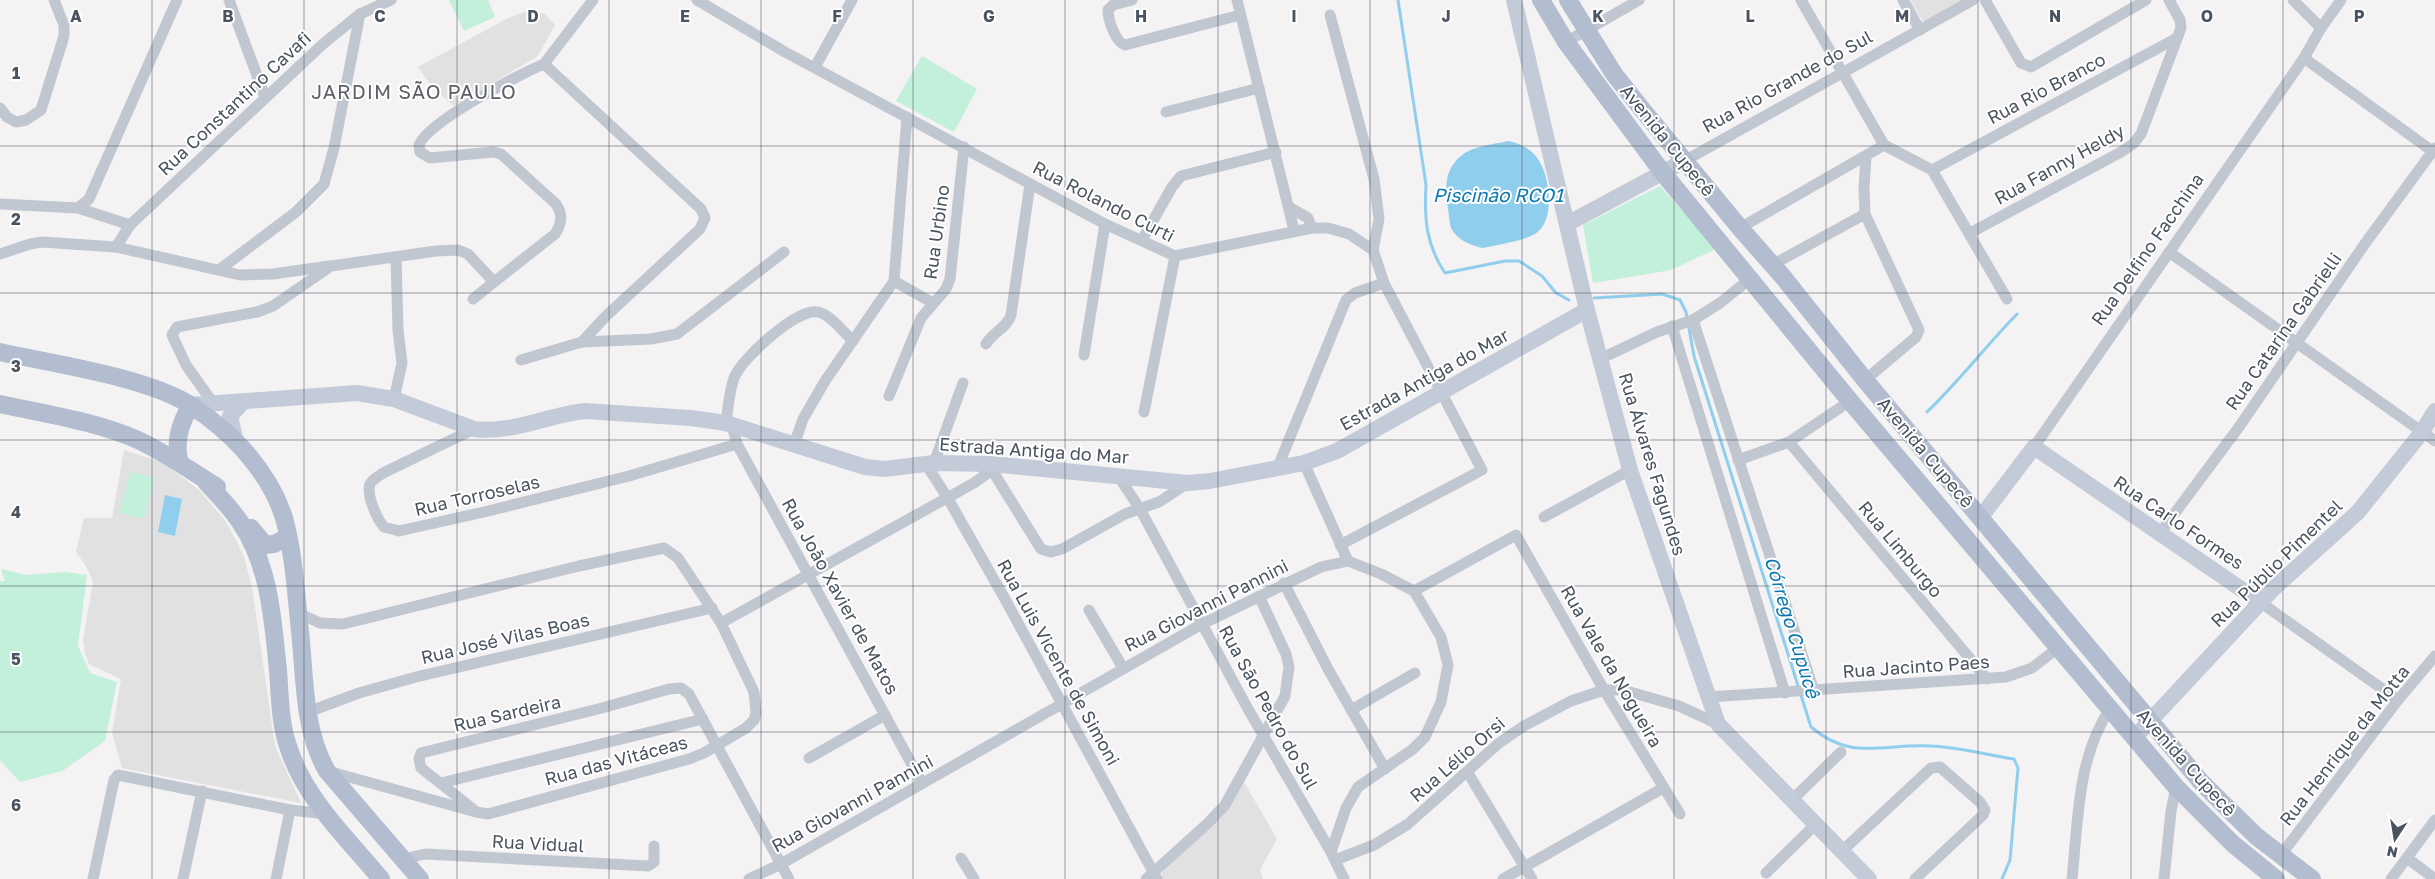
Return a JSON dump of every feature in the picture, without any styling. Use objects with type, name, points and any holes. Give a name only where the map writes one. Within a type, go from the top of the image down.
[{"type":"main road","name":"Avenida Cupecê","points":[[1541,0],[1566,42],[1663,173],[1850,401],[2176,787],[2233,844],[2276,879]]},
{"type":"main road","name":"Avenida Cupecê","points":[[1568,0],[1614,74],[1865,380],[2202,783],[2256,836],[2312,879]]},
{"type":"main road","points":[[0,352],[135,383],[191,406],[236,442],[263,474],[275,496],[288,537],[308,712],[314,741],[327,770],[420,879]]},
{"type":"main road","points":[[0,404],[114,432],[136,440],[180,463],[225,494],[263,544],[274,544],[288,537]]},
{"type":"main road","points":[[180,463],[178,455],[179,434],[191,406]]},
{"type":"main road","points":[[206,482],[241,523],[260,565],[273,622],[287,744],[296,768],[313,796],[381,879]]},
{"type":"street","points":[[0,108],[7,117],[16,122],[26,120],[41,110],[64,36],[64,25],[54,0]]},
{"type":"street","points":[[78,208],[89,199],[177,0]]},
{"type":"street","points":[[229,0],[265,96]]},
{"type":"street","name":"Rua Constantino Cavafi","points":[[116,247],[130,225],[265,96],[360,14],[390,0]]},
{"type":"street","points":[[474,299],[555,234],[561,225],[560,210],[550,198],[498,153],[436,159],[425,157],[420,152],[420,142],[435,127],[503,83],[544,64],[593,0]]},
{"type":"street","name":"Rua Rolando Curti","points":[[698,0],[815,67],[1030,184],[1105,224],[1175,256],[1294,230],[1312,228],[1328,228],[1349,234],[1372,250]]},
{"type":"street","points":[[815,67],[852,0]]},
{"type":"street","points":[[1132,0],[1113,5],[1108,10],[1118,42],[1125,45],[1240,15]]},
{"type":"street","points":[[1237,0],[1294,230]]},
{"type":"street","name":"Rua Álvares Fagundes","points":[[1514,0],[1587,310],[1630,470],[1718,724],[1869,879]]},
{"type":"street","points":[[1566,42],[1585,29],[1638,0]]},
{"type":"street","points":[[1802,0],[1842,74],[1884,145],[1932,170],[2008,299]]},
{"type":"street","points":[[1903,0],[1920,30]]},
{"type":"street","name":"Rua Rio Grande do Sul","points":[[1567,224],[1663,173],[1973,0]]},
{"type":"street","points":[[1986,0],[2021,63],[2031,67],[2146,0]]},
{"type":"street","name":"Rua Fanny Heldy","points":[[1970,233],[2121,152],[2138,140],[2181,28],[2180,20],[2169,0]]},
{"type":"street","points":[[2292,0],[2321,28]]},
{"type":"street","name":"Rua Delfino Facchina","points":[[1981,517],[2034,447],[2304,58],[2321,28],[2341,0]]},
{"type":"street","points":[[219,270],[296,212],[324,184],[334,148],[360,14]]},
{"type":"street","points":[[1330,16],[1374,179],[1379,219],[1372,250],[1384,283],[1482,470],[1340,545]]},
{"type":"street","name":"Rua Rio Branco","points":[[1932,170],[2177,38]]},
{"type":"street","points":[[2304,58],[2434,151]]},
{"type":"street","points":[[544,64],[700,209],[705,218],[700,229],[582,342]]},
{"type":"street","points":[[1166,112],[1259,88]]},
{"type":"street","points":[[794,445],[803,419],[894,279],[907,117]]},
{"type":"street","points":[[1740,228],[1884,145]]},
{"type":"street","name":"Rua Urbino","points":[[889,396],[922,318],[946,289],[952,264],[964,147]]},
{"type":"street","name":"Rua Catarina Gabrielli","points":[[2160,533],[2239,427],[2296,342],[2434,151]]},
{"type":"street","points":[[1142,240],[1172,187],[1181,176],[1276,152]]},
{"type":"street","points":[[1865,380],[1912,342],[1918,330],[1866,214],[1864,189],[1866,156]]},
{"type":"street","points":[[986,344],[1010,320],[1030,184]]},
{"type":"street","points":[[0,204],[78,208],[130,225]]},
{"type":"street","points":[[1289,207],[1308,218],[1312,228]]},
{"type":"street","points":[[1772,265],[1866,214]]},
{"type":"street","points":[[1084,356],[1105,224]]},
{"type":"street","points":[[0,254],[42,242],[116,247],[254,276],[436,250],[458,250],[468,254],[494,282]]},
{"type":"street","points":[[521,360],[582,342],[651,339],[677,334],[784,252]]},
{"type":"street","points":[[2169,252],[2428,436]]},
{"type":"street","points":[[1144,412],[1175,256]]},
{"type":"street","points":[[394,399],[402,363],[398,330],[396,257]]},
{"type":"street","points":[[213,403],[178,352],[172,338],[174,331],[182,325],[240,317],[273,306],[331,266]]},
{"type":"street","points":[[1600,359],[1673,326],[1692,320],[1720,303],[1750,278]]},
{"type":"street","points":[[894,279],[935,301]]},
{"type":"street","points":[[1277,469],[1346,300],[1355,293],[1384,283]]},
{"type":"street","name":"Estrada Antiga do Mar","points":[[191,406],[342,393],[372,394],[394,399],[474,428],[504,429],[568,413],[585,411],[691,418],[729,424],[865,467],[884,469],[930,463],[1117,474],[1188,482],[1277,469],[1304,463],[1337,451],[1443,393],[1587,310]]},
{"type":"street","points":[[729,424],[734,378],[740,367],[773,334],[806,312],[814,311],[825,314],[853,341]]},
{"type":"street","points":[[1692,320],[1812,691]]},
{"type":"street","points":[[1673,326],[1788,693]]},
{"type":"street","points":[[930,463],[963,383]]},
{"type":"street","points":[[236,442],[230,416],[244,401]]},
{"type":"street","points":[[1738,460],[1789,442],[1850,401]]},
{"type":"street","name":"Rua Públio Pimentel","points":[[2135,737],[2260,602],[2358,512],[2428,436],[2435,411]]},
{"type":"street","name":"Rua João Xavier de Matos","points":[[729,424],[737,444],[922,783]]},
{"type":"street","name":"Rua Torroselas","points":[[474,428],[383,473],[373,480],[370,485],[370,497],[384,528],[400,531],[484,512],[629,476],[737,444]]},
{"type":"street","name":"Rua Limburgo","points":[[1789,442],[1987,679]]},
{"type":"street","name":"Rua Carlo Formes","points":[[2034,447],[2260,602],[2398,700]]},
{"type":"street","name":"Rua Luis Vicente de Simoni","points":[[930,463],[1061,703],[1152,877]]},
{"type":"street","points":[[1304,463],[1348,561],[1382,574],[1414,591],[1441,637],[1446,650],[1448,665],[1441,702],[1425,737],[1413,749],[1358,787],[1351,796],[1333,856]]},
{"type":"street","points":[[721,623],[974,483],[992,467],[1041,549],[1051,552],[1062,549],[1125,514],[1159,502],[1188,482]]},
{"type":"street","points":[[1544,517],[1630,470]]},
{"type":"street","name":"Rua São Pedro do Sul","points":[[1117,474],[1140,509],[1344,879]]},
{"type":"street","name":"Rua Vale da Nogueira","points":[[1414,591],[1516,536],[1604,690],[1680,814]]},
{"type":"street","name":"Rua das Vitáceas","points":[[298,613],[320,623],[343,624],[501,584],[660,548],[668,549],[678,558],[712,608],[754,692],[756,713],[754,720],[746,728],[704,753],[656,769],[488,814],[327,770]]},
{"type":"street","name":"Rua Giovanni Pannini","points":[[749,879],[781,864],[1202,624],[1284,583],[1321,567],[1348,561]]},
{"type":"street","points":[[1284,583],[1351,710],[1385,769]]},
{"type":"street","points":[[1152,877],[1208,824],[1225,805],[1285,696],[1289,667],[1286,654],[1259,596]]},
{"type":"street","name":"Rua José Vilas Boas","points":[[308,712],[359,693],[416,677],[712,608]]},
{"type":"street","points":[[1089,610],[1123,668]]},
{"type":"street","name":"Rua Jacinto Paes","points":[[1709,697],[2006,677],[2032,668],[2058,648]]},
{"type":"street","name":"Rua Henrique da Motta","points":[[2281,855],[2398,700],[2435,656]]},
{"type":"street","points":[[1351,710],[1415,673]]},
{"type":"street","name":"Rua Sardeira","points":[[476,812],[421,768],[419,759],[422,753],[602,708],[669,689],[685,690],[703,719]]},
{"type":"street","name":"Rua Lélio Orsi","points":[[1333,856],[1374,845],[1408,824],[1500,743],[1524,726],[1571,701],[1604,690],[1644,695],[1686,709],[1718,724]]},
{"type":"street","points":[[2072,879],[2086,768],[2097,732],[2110,709]]},
{"type":"street","points":[[808,758],[885,715]]},
{"type":"street","points":[[441,783],[703,719],[790,879]]},
{"type":"street","points":[[1792,800],[1841,752]]},
{"type":"street","points":[[1842,852],[1931,768],[1940,767],[1980,802],[1985,810],[1983,815],[1915,879]]},
{"type":"street","points":[[1468,773],[1532,879]]},
{"type":"street","points":[[93,879],[114,780],[118,775],[290,810],[327,814]]},
{"type":"street","points":[[2164,879],[2171,811],[2176,787]]},
{"type":"street","points":[[1503,879],[1663,788]]},
{"type":"street","points":[[183,879],[202,791]]},
{"type":"street","points":[[306,812],[313,796]]},
{"type":"street","points":[[276,879],[290,810]]},
{"type":"street","points":[[2391,879],[2435,820]]},
{"type":"street","points":[[1766,874],[1815,824]]},
{"type":"street","name":"Rua Vidual","points":[[404,862],[412,857],[425,854],[648,866],[654,862],[654,846]]},
{"type":"street","points":[[961,858],[974,879]]},
{"type":"street","points":[[2407,858],[2435,879]]},
{"type":"shaded area","points":[[1910,0],[1962,0],[1924,21]]},
{"type":"shaded area","points":[[527,11],[545,14],[555,25],[538,56],[454,106],[432,87],[418,67],[508,18]]},
{"type":"shaded area","points":[[124,450],[164,463],[199,490],[224,519],[235,538],[244,557],[252,587],[275,746],[301,803],[122,768],[112,733],[121,679],[89,664],[85,654],[83,640],[93,582],[86,566],[76,552],[84,518],[112,518]]},
{"type":"shaded area","points":[[1244,782],[1277,839],[1260,870],[1263,879],[1162,879],[1162,872],[1231,805]]},
{"type":"green space","points":[[449,0],[488,0],[495,17],[464,31]]},
{"type":"green space","points":[[922,56],[977,89],[954,132],[896,101]]},
{"type":"green space","points":[[1660,186],[1716,249],[1671,270],[1593,283],[1583,225]]},
{"type":"green space","points":[[130,472],[154,477],[144,519],[119,513]]},
{"type":"green space","points":[[1,569],[26,575],[65,572],[87,575],[78,646],[90,673],[117,682],[105,741],[62,771],[20,782],[0,760],[0,581],[5,581]]},
{"type":"water","name":"Piscinão RCO1","points":[[1509,141],[1522,145],[1529,150],[1535,155],[1542,167],[1546,176],[1549,198],[1546,219],[1542,228],[1524,239],[1482,248],[1468,244],[1454,232],[1449,221],[1446,187],[1451,167],[1455,161],[1471,150]]},
{"type":"water","points":[[165,495],[182,499],[175,536],[158,532]]},
{"type":"waterway","points":[[1398,0],[1426,185],[1426,220],[1430,242],[1439,263],[1445,273],[1505,261],[1519,261],[1542,276],[1556,293],[1569,300]]},
{"type":"waterway","name":"Córrego Cupucê","points":[[1594,298],[1662,294],[1680,300],[1686,312],[1694,356],[1811,727],[1826,738],[1854,748],[1941,747],[2014,759],[2018,768],[2010,860],[2002,879]]},
{"type":"waterway","points":[[1927,412],[2017,314]]},
{"type":"district","name":"JARDIM SÃO PAULO","points":[[414,91]]}]
